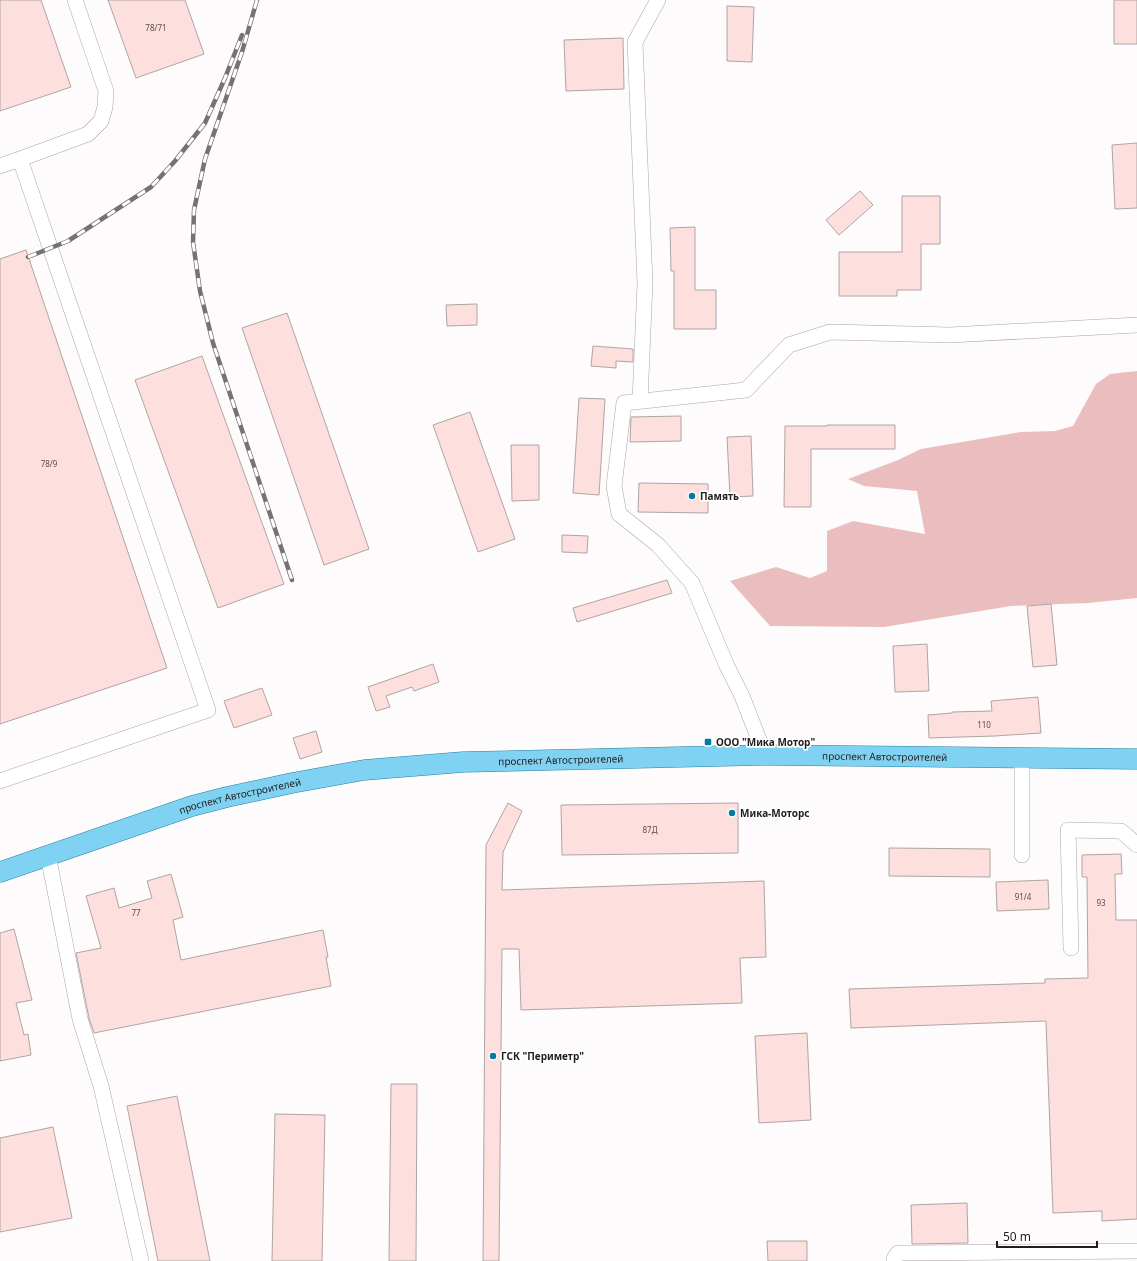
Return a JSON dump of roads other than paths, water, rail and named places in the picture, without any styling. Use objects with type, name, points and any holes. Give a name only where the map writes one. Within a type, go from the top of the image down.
[{"type":"main road","name":"проспект Автостроителей","points":[[0,872],[192,806],[292,783],[364,770],[463,762],[765,755],[1137,759]]},
{"type":"lane","points":[[0,166],[88,134],[102,121],[106,91],[75,0]]},
{"type":"lane","points":[[640,401],[646,283],[635,42],[658,0]]},
{"type":"lane","points":[[0,781],[208,710],[20,159]]},
{"type":"lane","points":[[765,755],[742,696],[726,664],[692,583],[658,545],[619,514],[614,486],[624,403],[746,390],[789,345],[830,332],[950,335],[1137,325]]},
{"type":"lane","points":[[1022,758],[1022,855]]},
{"type":"lane","points":[[1071,948],[1068,830],[1121,831],[1137,844]]},
{"type":"lane","points":[[48,856],[80,1018],[101,1086],[141,1261]]},
{"type":"lane","points":[[894,1261],[898,1253],[1137,1251]]},
{"type":"railway","points":[[257,0],[242,52],[205,159],[194,210],[193,242],[200,291],[213,343],[292,580]]},
{"type":"railway","points":[[28,257],[68,241],[151,187],[175,161],[205,123],[242,35]]},
{"type":"place","name":"Память","points":[[692,496]]},
{"type":"place","name":"ООО \"Мика Мотор\"","points":[[708,742]]},
{"type":"place","name":"Мика-Моторс","points":[[732,813]]},
{"type":"place","name":"ГСК \"Периметр\"","points":[[493,1056]]}]
